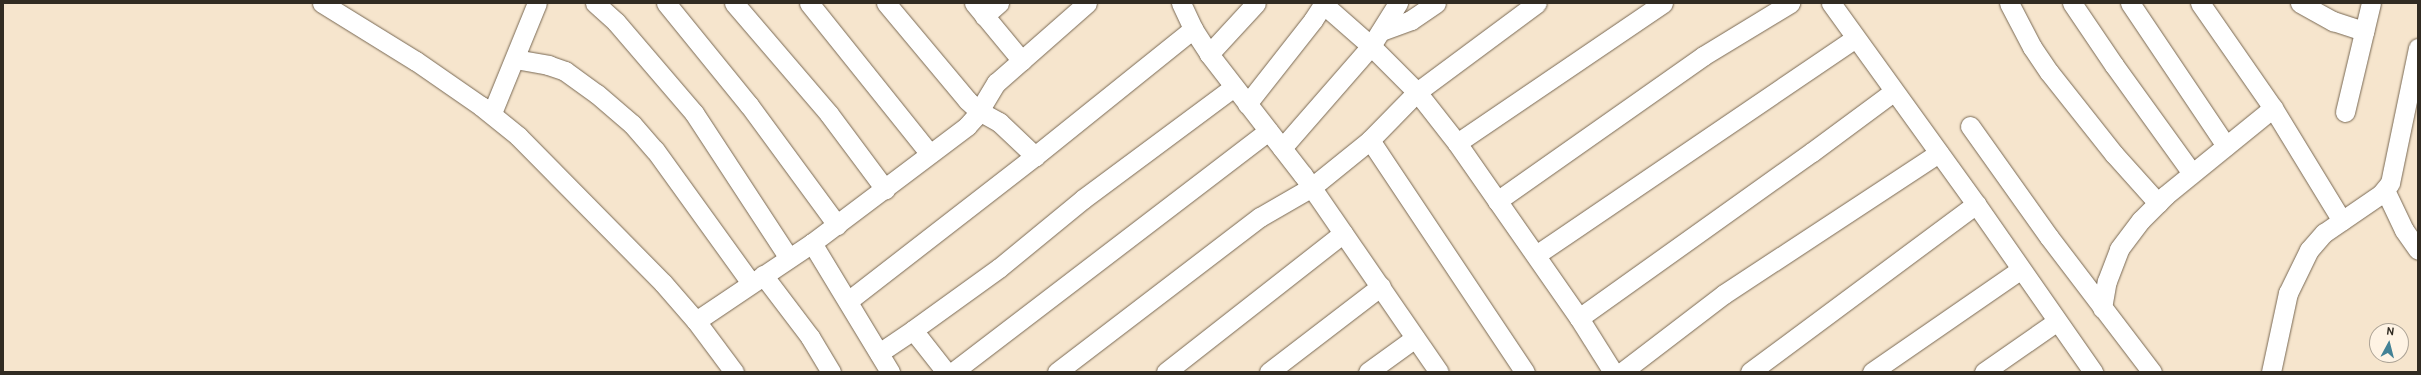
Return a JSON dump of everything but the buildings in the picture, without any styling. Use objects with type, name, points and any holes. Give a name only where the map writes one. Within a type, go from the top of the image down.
[{"type":"street","points":[[322,3],[416,61],[492,113],[518,136],[577,194],[696,321],[734,372]]},
{"type":"street","points":[[492,113],[537,3]]},
{"type":"street","points":[[595,3],[616,22],[694,114],[789,258]]},
{"type":"street","points":[[666,3],[749,105],[837,225]]},
{"type":"street","points":[[734,3],[829,114],[885,189]]},
{"type":"street","points":[[809,3],[930,154]]},
{"type":"street","points":[[886,3],[967,100],[980,111],[999,122],[1035,156]]},
{"type":"street","points":[[999,3],[979,9],[1022,60]]},
{"type":"street","points":[[696,321],[812,243],[967,126],[980,111],[993,87],[1087,3]]},
{"type":"street","points":[[1209,54],[1256,3]]},
{"type":"street","points":[[1247,104],[1323,3],[1376,39],[1457,143],[1579,318],[1613,372]]},
{"type":"street","points":[[1282,148],[1376,39],[1398,3]]},
{"type":"street","points":[[1376,39],[1411,20],[1436,3]]},
{"type":"street","points":[[1057,372],[1260,217],[1312,187],[1370,140],[1417,92],[1537,3]]},
{"type":"street","points":[[1457,143],[1663,3]]},
{"type":"street","points":[[1497,201],[1703,56],[1790,3]]},
{"type":"street","points":[[1831,3],[1893,92],[1976,204],[2056,322],[2093,372]]},
{"type":"street","points":[[2009,3],[2032,47],[2049,72],[2114,154],[2158,203]]},
{"type":"street","points":[[2072,3],[2118,71],[2192,173]]},
{"type":"street","points":[[2130,3],[2226,146]]},
{"type":"street","points":[[2200,3],[2273,108],[2342,221]]},
{"type":"street","points":[[2345,112],[2371,3]]},
{"type":"street","points":[[2312,6],[2333,21],[2364,31]]},
{"type":"street","points":[[848,301],[1035,156],[1189,12],[1209,54],[1312,187],[1439,372]]},
{"type":"street","points":[[1536,256],[1855,38]]},
{"type":"street","points":[[2271,372],[2288,293],[2309,250],[2324,233],[2385,190],[2393,177],[2418,48]]},
{"type":"street","points":[[515,59],[548,64],[565,71],[597,94],[632,124],[655,150],[757,279],[810,337],[831,372]]},
{"type":"street","points":[[879,353],[999,268],[1083,199],[1234,87]]},
{"type":"street","points":[[1579,318],[1812,152],[1893,92]]},
{"type":"street","points":[[2102,308],[2106,281],[2119,249],[2141,220],[2192,173],[2273,108]]},
{"type":"street","points":[[1970,126],[2102,308],[2152,372]]},
{"type":"street","points":[[953,372],[1268,131]]},
{"type":"street","points":[[1370,140],[1525,372]]},
{"type":"street","points":[[1622,372],[1724,294],[1939,153]]},
{"type":"street","points":[[2385,190],[2404,230],[2418,250]]},
{"type":"street","points":[[1750,372],[1976,204]]},
{"type":"street","points":[[1166,372],[1343,233]]},
{"type":"street","points":[[812,243],[890,372]]},
{"type":"street","points":[[1872,372],[2020,270]]},
{"type":"street","points":[[1269,372],[1381,286]]},
{"type":"street","points":[[1984,372],[2056,322]]},
{"type":"street","points":[[913,330],[946,372]]},
{"type":"street","points":[[1368,372],[1415,338]]}]
